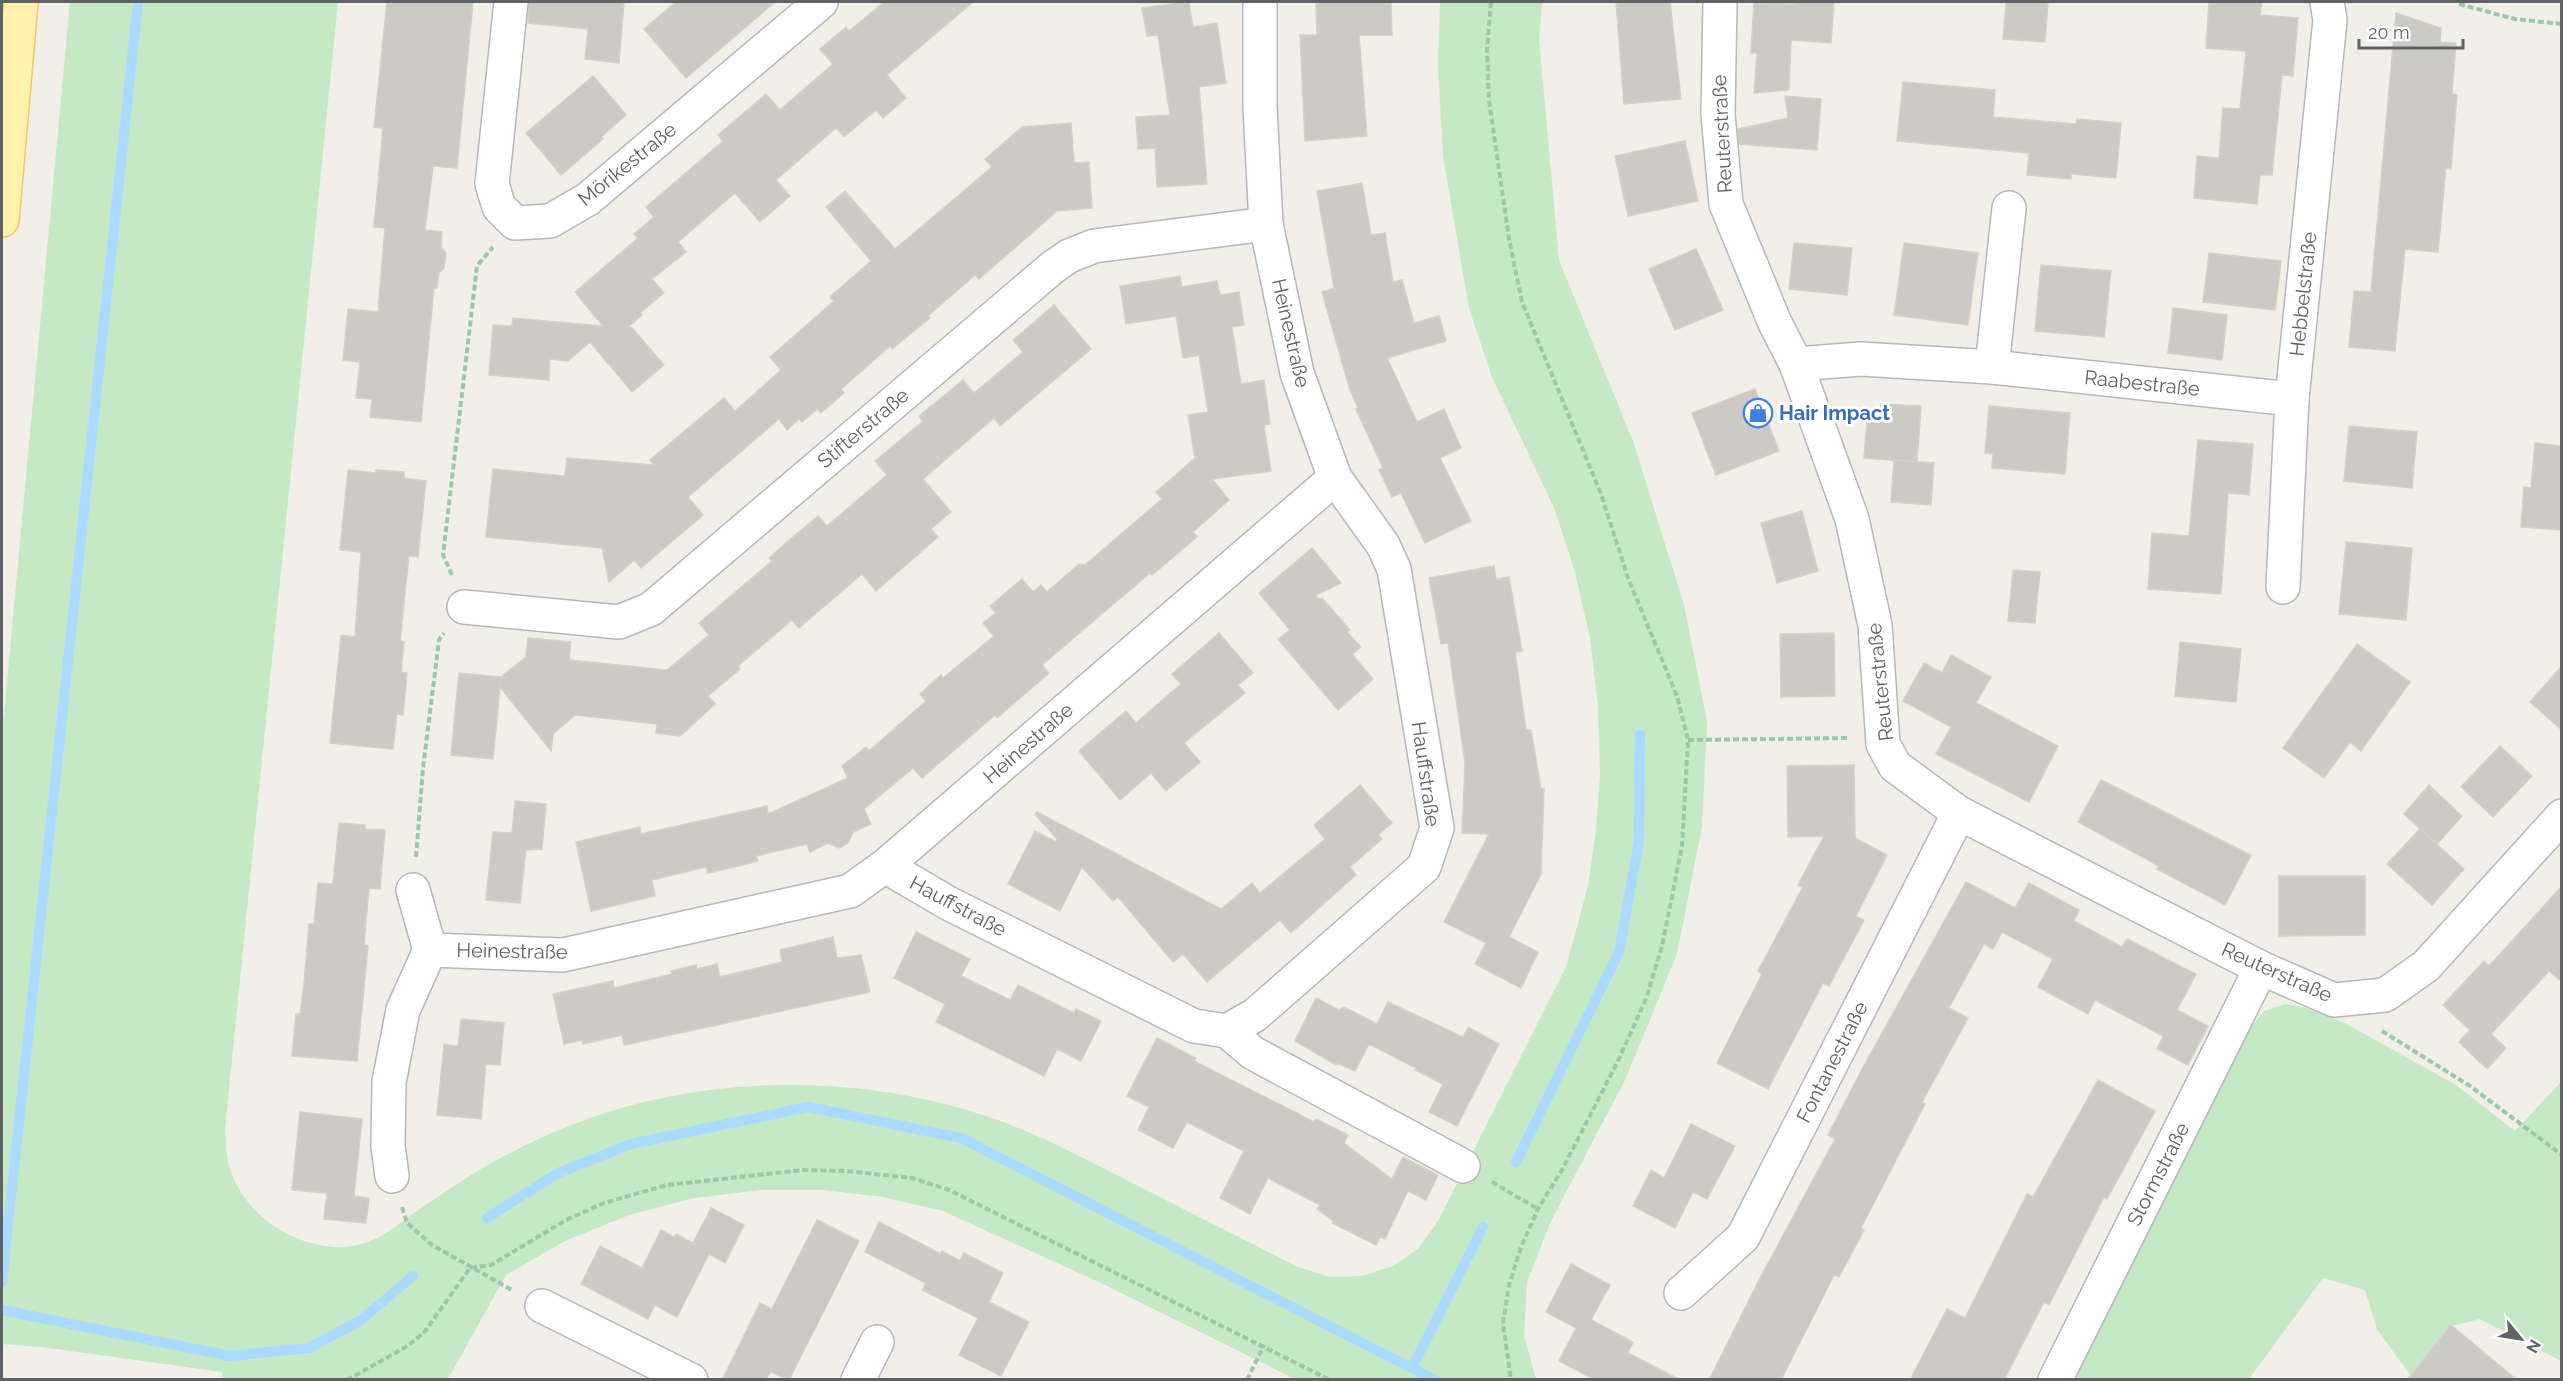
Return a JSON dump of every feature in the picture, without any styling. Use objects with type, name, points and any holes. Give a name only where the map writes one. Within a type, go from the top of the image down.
[{"type":"main road","points":[[2,220],[21,2]]},
{"type":"street","points":[[511,2],[492,184],[499,207],[515,223]]},
{"type":"street","name":"Mörikestraße","points":[[515,223],[550,221],[588,199],[821,2]]},
{"type":"street","name":"Heinestraße","points":[[392,1176],[388,1146],[389,1082],[403,1010],[430,950],[563,955],[850,891],[885,866],[1335,477],[1297,373],[1266,224],[1260,107],[1260,2]]},
{"type":"street","name":"Reuterstraße","points":[[1720,2],[1718,114],[1726,204],[1775,323],[1796,364],[1851,519],[1875,625],[1883,744],[1895,766],[1959,813],[2261,968],[2334,1000],[2385,995],[2426,966],[2562,816]]},
{"type":"street","name":"Hebbelstraße","points":[[2283,587],[2292,399],[2330,20],[2327,2]]},
{"type":"street","points":[[1992,367],[2008,208]]},
{"type":"street","name":"Stifterstraße","points":[[464,607],[619,622],[651,609],[1053,267],[1069,256],[1094,246],[1266,224]]},
{"type":"street","name":"Raabestraße","points":[[1796,364],[1861,358],[1992,367],[2292,399]]},
{"type":"street","name":"Hauffstraße","points":[[885,866],[948,903],[1194,1026],[1227,1031],[1255,1015],[1424,867],[1437,828],[1394,569],[1383,545],[1335,477]]},
{"type":"street","name":"Fontanestraße","points":[[1680,1293],[1743,1237],[1959,813]]},
{"type":"street","points":[[413,890],[430,950]]},
{"type":"street","name":"Stormstraße","points":[[2055,1380],[2261,968]]},
{"type":"street","points":[[1227,1031],[1253,1053],[1463,1166]]},
{"type":"street","points":[[542,1306],[691,1380]]},
{"type":"street","points":[[858,1380],[878,1342]]},
{"type":"path","points":[[1491,2],[1487,49],[1489,100],[1509,239],[1522,302],[1601,494],[1628,578],[1677,696],[1688,740],[1682,846],[1662,946],[1646,999],[1613,1071],[1563,1168],[1538,1209],[1521,1248],[1509,1285],[1503,1323],[1511,1380]]},
{"type":"path","points":[[2459,4],[2515,19],[2562,24]]},
{"type":"path","points":[[413,890],[423,768],[439,640],[464,607],[443,555],[477,266],[515,223]]},
{"type":"path","points":[[1688,740],[1838,737],[1883,744]]},
{"type":"path","points":[[2334,1000],[2470,1086],[2562,1155]]},
{"type":"path","points":[[1463,1166],[1538,1209]]},
{"type":"path","points":[[347,1380],[404,1348],[423,1334],[470,1268],[491,1265],[566,1220],[604,1203],[667,1185],[803,1170],[857,1172],[912,1178],[949,1190],[1264,1345],[1329,1380]]},
{"type":"path","points":[[392,1176],[407,1224],[432,1245],[542,1306]]},
{"type":"path","points":[[1247,1380],[1264,1345]]},
{"type":"green space","points":[[70,2],[338,2],[225,1129],[229,1166],[245,1198],[256,1211],[283,1232],[299,1239],[333,1247],[360,1245],[381,1236],[452,1187],[497,1160],[541,1138],[595,1116],[650,1101],[708,1090],[767,1085],[825,1086],[883,1092],[940,1103],[995,1119],[1063,1148],[1298,1267],[1329,1277],[1363,1276],[1393,1266],[1419,1248],[1438,1221],[1566,967],[1588,886],[1596,830],[1600,775],[1598,706],[1590,638],[1575,572],[1554,508],[1492,377],[1469,308],[1443,157],[1438,67],[1440,2],[1542,2],[1539,39],[1559,260],[1634,444],[1684,605],[1707,722],[1702,827],[1677,954],[1625,1080],[1551,1221],[1527,1282],[1524,1336],[1536,1379],[1295,1379],[1101,1283],[943,1211],[883,1197],[823,1190],[762,1190],[694,1198],[629,1215],[565,1241],[506,1275],[448,1379],[222,1379],[222,1372],[42,1347],[2,1344],[2,736]]},
{"type":"green space","points":[[2285,1004],[2305,1008],[2345,1023],[2456,1085],[2515,1131],[2561,1082],[2561,1361],[2480,1319],[2451,1326],[2410,1375],[2377,1329],[2365,1290],[2323,1278],[2249,1379],[2072,1380],[2251,1026],[2264,1011]]},
{"type":"building","points":[[387,2],[473,2],[457,168],[433,166],[425,230],[442,232],[441,247],[446,253],[444,268],[439,273],[437,288],[434,288],[421,422],[370,417],[372,399],[356,398],[360,362],[343,360],[348,309],[378,312],[385,228],[374,227],[383,128],[374,127]]},
{"type":"building","points":[[529,2],[624,2],[619,63],[585,59],[588,29],[528,23]]},
{"type":"building","points":[[676,2],[775,2],[686,78],[644,29]]},
{"type":"building","points":[[884,2],[973,2],[887,75],[906,98],[883,118],[876,110],[844,137],[836,128],[776,180],[790,196],[760,222],[735,193],[678,242],[686,252],[652,279],[664,293],[640,313],[642,315],[628,327],[632,328],[664,365],[632,392],[590,342],[568,361],[550,359],[549,380],[489,375],[493,325],[512,326],[513,318],[603,326],[575,292],[638,238],[634,234],[654,217],[646,207],[723,141],[718,135],[766,94],[780,110],[833,64],[820,49],[846,27],[849,31]]},
{"type":"building","points":[[1189,2],[1193,27],[1217,23],[1226,83],[1199,87],[1207,184],[1157,187],[1155,148],[1138,149],[1136,117],[1170,115],[1158,35],[1147,36],[1142,8]]},
{"type":"building","points":[[1319,2],[1391,2],[1392,35],[1359,35],[1367,136],[1305,141],[1300,35],[1317,35],[1316,4]]},
{"type":"building","points":[[1616,2],[1670,2],[1681,99],[1624,104]]},
{"type":"building","points":[[1754,2],[1793,4],[1794,2],[1834,2],[1831,43],[1791,40],[1789,90],[1754,93],[1757,53],[1751,53]]},
{"type":"building","points":[[2006,2],[2048,2],[2045,42],[2003,39]]},
{"type":"building","points":[[2209,2],[2262,2],[2260,15],[2298,18],[2293,76],[2282,75],[2272,175],[2260,175],[2257,204],[2194,198],[2197,156],[2219,158],[2223,108],[2240,109],[2246,51],[2206,48]]},
{"type":"building","points":[[2396,13],[2441,28],[2440,42],[2456,43],[2452,94],[2457,95],[2451,169],[2446,168],[2438,252],[2405,249],[2395,351],[2349,347],[2354,291],[2371,292]]},
{"type":"building","points":[[593,76],[626,115],[601,137],[603,139],[561,175],[526,133]]},
{"type":"building","points":[[1903,82],[1995,90],[1993,117],[2076,124],[2077,119],[2121,123],[2116,178],[2071,174],[2071,179],[2027,175],[2029,153],[1897,141]]},
{"type":"building","points":[[1785,96],[1821,99],[1817,150],[1739,144],[1738,129],[1788,118]]},
{"type":"building","points":[[1071,123],[1074,163],[1089,162],[1092,208],[1057,211],[979,279],[975,275],[928,316],[930,318],[892,349],[890,346],[841,389],[844,393],[821,413],[817,409],[802,422],[799,419],[787,430],[779,419],[688,497],[703,515],[641,568],[634,560],[609,582],[602,548],[486,537],[493,469],[565,476],[567,458],[654,465],[650,460],[724,398],[735,411],[781,370],[770,357],[834,301],[830,297],[871,261],[826,207],[845,191],[895,249],[992,167],[985,159],[1022,127]]},
{"type":"building","points":[[1685,141],[1698,201],[1628,216],[1615,156]]},
{"type":"building","points":[[1362,183],[1371,235],[1385,233],[1393,282],[1402,280],[1414,323],[1439,316],[1446,341],[1387,358],[1417,422],[1444,409],[1461,448],[1440,458],[1471,521],[1425,543],[1401,493],[1392,497],[1379,470],[1383,468],[1356,409],[1358,408],[1350,390],[1322,292],[1334,288],[1317,191]]},
{"type":"building","points":[[1794,243],[1852,248],[1847,295],[1789,289]]},
{"type":"building","points":[[1904,243],[1978,253],[1968,325],[1894,315]]},
{"type":"building","points":[[1696,249],[1723,310],[1675,330],[1649,269]]},
{"type":"building","points":[[2209,253],[2281,261],[2275,310],[2203,302]]},
{"type":"building","points":[[2041,265],[2111,271],[2104,337],[2035,331]]},
{"type":"building","points":[[1180,276],[1182,287],[1217,281],[1220,295],[1239,292],[1244,325],[1232,327],[1241,384],[1264,380],[1270,424],[1264,425],[1271,471],[1212,479],[1229,500],[1193,532],[1197,537],[1152,575],[1150,573],[1042,665],[1049,673],[997,718],[995,715],[922,778],[913,768],[864,809],[871,824],[853,832],[848,843],[839,848],[828,843],[810,852],[807,844],[756,856],[758,861],[743,865],[708,873],[706,867],[652,880],[655,896],[591,911],[576,842],[640,827],[641,834],[767,806],[768,814],[848,778],[842,766],[866,747],[869,751],[926,701],[920,694],[941,675],[943,678],[994,636],[983,623],[996,613],[990,606],[1022,579],[1033,592],[1041,585],[1047,592],[1079,564],[1085,565],[1162,499],[1156,492],[1195,458],[1188,415],[1208,412],[1199,355],[1183,358],[1176,316],[1126,324],[1120,286]]},
{"type":"building","points":[[1054,305],[1091,349],[1000,426],[994,418],[923,479],[951,512],[931,529],[938,537],[876,591],[862,574],[799,628],[792,620],[738,666],[740,669],[708,696],[715,704],[680,736],[656,733],[657,724],[575,715],[553,734],[551,751],[500,687],[493,759],[451,755],[459,673],[501,677],[526,657],[528,638],[571,642],[569,660],[667,670],[709,635],[699,623],[772,561],[769,558],[787,542],[818,516],[827,526],[887,475],[875,461],[923,421],[919,416],[963,380],[974,393],[1023,352],[1013,340]]},
{"type":"building","points":[[2173,308],[2227,315],[2222,360],[2168,353]]},
{"type":"building","points":[[1755,389],[1779,451],[1716,475],[1692,413]]},
{"type":"building","points":[[1881,404],[1921,406],[1917,462],[1864,458],[1868,409],[1880,411]]},
{"type":"building","points":[[1989,406],[2070,413],[2065,474],[1992,468],[1993,454],[1985,453]]},
{"type":"building","points":[[2349,426],[2417,432],[2412,488],[2344,481]]},
{"type":"building","points":[[2198,440],[2253,444],[2249,495],[2228,493],[2221,594],[2148,589],[2152,533],[2189,536]]},
{"type":"building","points":[[2535,443],[2562,446],[2562,530],[2521,527],[2524,487],[2531,488]]},
{"type":"building","points":[[1894,460],[1934,463],[1931,505],[1891,502]]},
{"type":"building","points":[[348,470],[376,473],[376,470],[404,472],[404,478],[426,481],[418,557],[409,556],[400,641],[404,642],[401,672],[407,673],[403,715],[397,714],[393,749],[330,743],[341,635],[355,637],[361,552],[340,550]]},
{"type":"building","points":[[1802,511],[1818,571],[1777,583],[1761,523]]},
{"type":"building","points":[[2346,542],[2412,548],[2406,620],[2339,614]]},
{"type":"building","points":[[1312,548],[1341,583],[1316,595],[1318,599],[1322,598],[1350,630],[1347,632],[1361,647],[1352,654],[1373,679],[1338,710],[1278,639],[1290,630],[1259,593]]},
{"type":"building","points":[[1494,566],[1496,579],[1509,577],[1522,651],[1515,652],[1526,730],[1531,730],[1541,789],[1544,789],[1541,874],[1509,937],[1538,952],[1521,988],[1475,964],[1486,943],[1444,922],[1489,834],[1462,833],[1465,763],[1448,643],[1441,644],[1429,578]]},
{"type":"building","points":[[2013,570],[2040,572],[2035,623],[2008,621]]},
{"type":"building","points":[[1219,633],[1253,673],[1238,685],[1245,693],[1184,743],[1200,762],[1166,791],[1151,773],[1120,800],[1079,751],[1126,711],[1136,723],[1181,684],[1172,674]]},
{"type":"building","points":[[1834,633],[1835,696],[1781,697],[1780,634]]},
{"type":"building","points":[[2180,642],[2241,649],[2236,702],[2175,696]]},
{"type":"building","points":[[2357,644],[2410,682],[2361,751],[2350,742],[2324,778],[2283,748]]},
{"type":"building","points":[[1951,655],[1991,677],[1976,703],[2058,746],[2029,802],[1936,754],[1951,727],[1903,701],[1924,663],[1942,673]]},
{"type":"building","points":[[2562,666],[2562,730],[2530,702]]},
{"type":"building","points":[[2500,746],[2532,776],[2493,817],[2461,787]]},
{"type":"building","points":[[1854,765],[1855,838],[1887,855],[1856,916],[1864,920],[1829,986],[1823,983],[1768,1089],[1717,1063],[1762,974],[1758,971],[1803,887],[1798,885],[1824,836],[1788,837],[1787,766]]},
{"type":"building","points":[[2101,780],[2251,855],[2225,905],[2157,869],[2159,866],[2078,822]]},
{"type":"building","points":[[1360,785],[1392,823],[1378,835],[1382,839],[1350,867],[1356,875],[1291,933],[1280,920],[1207,982],[1183,954],[1173,962],[1118,897],[1113,901],[1082,867],[1060,911],[1008,884],[1035,831],[1056,842],[1057,839],[1035,814],[1037,812],[1221,909],[1252,883],[1260,893],[1325,839],[1314,825]]},
{"type":"building","points":[[2429,785],[2462,816],[2437,844],[2404,814]]},
{"type":"building","points":[[515,801],[546,804],[542,849],[526,850],[520,903],[486,900],[493,832],[512,833]]},
{"type":"building","points":[[339,823],[365,825],[365,829],[385,830],[380,889],[369,888],[364,945],[368,946],[357,1061],[292,1056],[296,1014],[300,1014],[304,983],[309,924],[314,924],[318,883],[333,884]]},
{"type":"building","points":[[2420,829],[2464,869],[2432,905],[2387,864]]},
{"type":"building","points":[[2279,876],[2365,876],[2365,935],[2279,936]]},
{"type":"building","points":[[1966,882],[2015,908],[2029,883],[2079,910],[2074,921],[2122,947],[2127,939],[2196,974],[2177,1010],[2208,1026],[2188,1065],[2157,1049],[2163,1036],[2095,1000],[2088,1014],[2038,987],[2053,959],[2002,932],[1993,949],[1984,944],[1949,1008],[1968,1018],[1922,1102],[1925,1104],[1861,1228],[1864,1230],[1839,1277],[1834,1275],[1781,1380],[1709,1380],[1758,1282],[1835,1139],[1828,1135],[1861,1071]]},
{"type":"building","points":[[2562,886],[2562,982],[2549,971],[2491,1034],[2506,1048],[2487,1069],[2459,1042],[2470,1030],[2443,1005],[2484,961],[2489,966]]},
{"type":"building","points":[[916,932],[970,959],[961,976],[1010,1000],[1018,985],[1074,1013],[1076,1009],[1101,1021],[1081,1061],[1057,1049],[1044,1076],[936,1022],[945,1004],[894,978]]},
{"type":"building","points":[[833,937],[837,958],[861,955],[870,992],[624,1045],[622,1035],[583,1044],[582,1040],[564,1044],[553,994],[613,981],[614,988],[672,974],[671,971],[696,965],[697,969],[717,964],[720,977],[782,962],[780,950]]},
{"type":"building","points":[[1316,998],[1339,1010],[1344,1007],[1377,1024],[1388,1002],[1463,1037],[1468,1027],[1499,1044],[1457,1126],[1429,1112],[1443,1084],[1415,1070],[1416,1068],[1369,1044],[1355,1071],[1337,1063],[1336,1065],[1295,1041]]},
{"type":"building","points":[[461,1019],[504,1023],[500,1065],[486,1064],[481,1119],[437,1115],[444,1044],[458,1046]]},
{"type":"building","points":[[1157,1038],[1196,1058],[1194,1061],[1314,1122],[1316,1119],[1348,1135],[1344,1143],[1392,1179],[1403,1157],[1438,1175],[1426,1200],[1408,1191],[1385,1239],[1380,1237],[1376,1245],[1332,1223],[1333,1221],[1317,1209],[1320,1205],[1268,1178],[1250,1214],[1220,1198],[1244,1151],[1187,1122],[1173,1148],[1138,1130],[1149,1107],[1127,1096]]},
{"type":"building","points":[[2098,1080],[2155,1111],[2107,1199],[2104,1197],[2049,1305],[2044,1302],[2004,1380],[1910,1380],[1947,1309],[1965,1318],[2027,1194],[2033,1197]]},
{"type":"building","points":[[300,1112],[362,1119],[354,1196],[369,1198],[366,1223],[324,1219],[327,1193],[292,1190]]},
{"type":"building","points":[[1691,1124],[1735,1146],[1707,1199],[1693,1192],[1675,1228],[1633,1206],[1651,1170],[1664,1178]]},
{"type":"building","points":[[711,1208],[744,1225],[725,1263],[709,1254],[677,1317],[655,1305],[648,1319],[581,1284],[600,1246],[642,1268],[661,1230],[674,1237],[676,1234],[693,1243]]},
{"type":"building","points":[[817,1220],[859,1241],[789,1380],[771,1372],[765,1380],[722,1380],[760,1303],[772,1309]]},
{"type":"building","points":[[879,1222],[941,1254],[942,1251],[960,1261],[964,1253],[1003,1273],[989,1302],[1029,1322],[1001,1376],[959,1355],[978,1318],[922,1290],[926,1283],[865,1252]]},
{"type":"building","points":[[1571,1264],[1610,1285],[1591,1320],[1633,1342],[1628,1353],[1680,1380],[1595,1380],[1559,1361],[1576,1328],[1546,1312]]},
{"type":"building","points":[[2451,1325],[2517,1380],[2407,1380]]},
{"type":"waterway","points":[[2,1282],[138,2]]},
{"type":"waterway","points":[[1516,1162],[1619,952],[1639,841],[1640,734]]},
{"type":"waterway","points":[[487,1218],[558,1173],[631,1144],[808,1107],[961,1138],[1435,1380]]},
{"type":"waterway","points":[[1413,1366],[1483,1227]]},
{"type":"waterway","points":[[2,1310],[230,1356],[309,1348],[361,1320],[413,1276]]},
{"type":"place","name":"Hair Impact","points":[[1758,413]]}]
